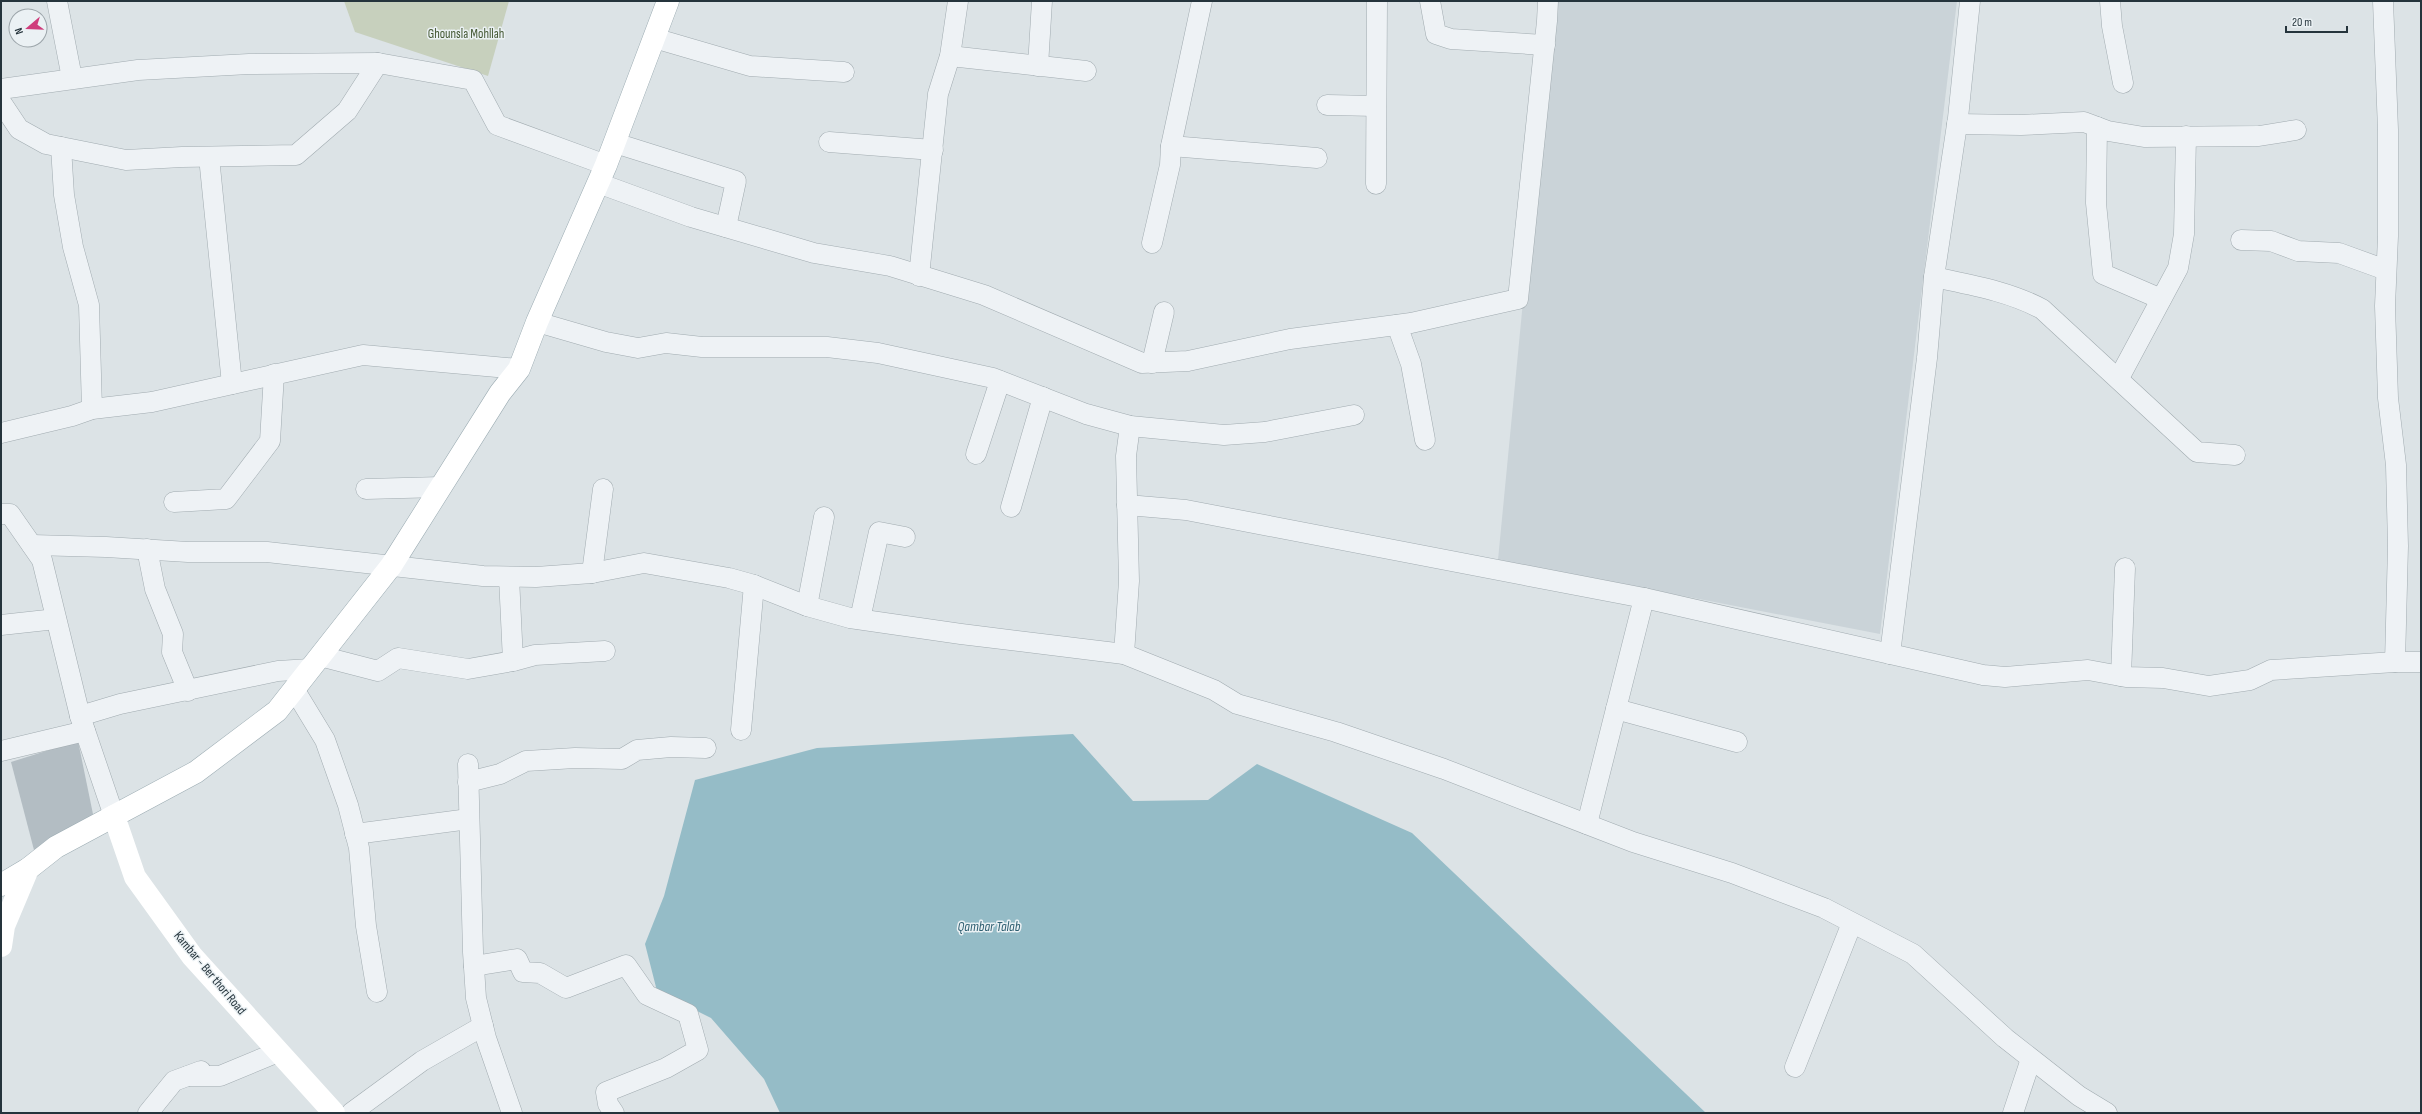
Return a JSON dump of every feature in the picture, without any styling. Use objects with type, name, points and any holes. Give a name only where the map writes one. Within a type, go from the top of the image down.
[{"type":"main road","points":[[1,885],[28,869],[56,847],[196,772],[277,711],[391,566],[500,393],[519,369],[537,322],[615,142],[668,1]]},
{"type":"main road","name":"Kambar - Ber thori Road","points":[[114,816],[135,877],[192,956],[334,1113]]},
{"type":"main road","points":[[1,946],[4,926],[28,869]]},
{"type":"street","points":[[57,1],[72,78]]},
{"type":"street","points":[[919,276],[938,94],[950,56],[958,1]]},
{"type":"street","points":[[1038,66],[1042,1]]},
{"type":"street","points":[[1152,243],[1170,166],[1171,146],[1202,1]]},
{"type":"street","points":[[1376,184],[1377,1]]},
{"type":"street","points":[[1430,1],[1436,34],[1451,39],[1545,44]]},
{"type":"street","points":[[1,89],[138,70],[249,64],[378,63],[473,80],[496,124],[691,217],[814,253],[890,266],[984,295],[1142,363],[1188,361],[1290,339],[1397,325],[1518,299],[1545,44],[1548,1]]},
{"type":"street","points":[[1890,654],[1927,358],[1934,277],[1957,124],[1970,1]]},
{"type":"street","points":[[2110,1],[2112,26],[2123,82]]},
{"type":"street","points":[[2383,1],[2388,130],[2384,306],[2388,398],[2396,465],[2398,546],[2395,662]]},
{"type":"street","points":[[654,38],[750,66],[844,72]]},
{"type":"street","points":[[950,56],[1086,71]]},
{"type":"street","points":[[1,102],[19,129],[46,144],[126,160],[296,155],[347,111],[378,63]]},
{"type":"street","points":[[1327,105],[1376,106]]},
{"type":"street","points":[[1957,124],[2021,125],[2084,122],[2097,127],[2144,137],[2259,136],[2296,130]]},
{"type":"street","points":[[2097,127],[2096,203],[2103,274],[2161,299]]},
{"type":"street","points":[[2119,378],[2178,268],[2184,234],[2186,136]]},
{"type":"street","points":[[615,142],[736,181],[726,227]]},
{"type":"street","points":[[829,142],[933,150]]},
{"type":"street","points":[[1171,146],[1317,158]]},
{"type":"street","points":[[61,147],[64,195],[71,232],[89,305],[92,409]]},
{"type":"street","points":[[209,157],[232,384]]},
{"type":"street","points":[[2240,240],[2271,241],[2298,251],[2339,253],[2386,270]]},
{"type":"street","points":[[1934,277],[1992,289],[2037,306],[2119,378],[2197,452],[2235,455]]},
{"type":"street","points":[[1152,362],[1164,312]]},
{"type":"street","points":[[537,322],[606,342],[638,348],[666,343],[702,347],[827,347],[878,353],[1000,381],[1086,414],[1130,426],[1224,435],[1264,432],[1354,415]]},
{"type":"street","points":[[1397,325],[1411,364],[1425,440]]},
{"type":"street","points":[[1,433],[72,416],[92,409],[152,402],[363,355],[519,369]]},
{"type":"street","points":[[174,502],[226,499],[245,478],[270,441],[274,374]]},
{"type":"street","points":[[976,454],[1000,381]]},
{"type":"street","points":[[1011,507],[1042,397]]},
{"type":"street","points":[[1124,654],[1129,582],[1126,456],[1130,426]]},
{"type":"street","points":[[366,489],[441,487]]},
{"type":"street","points":[[592,573],[603,489]]},
{"type":"street","points":[[1127,505],[1186,510],[1644,598],[1983,675],[2005,677],[2088,670],[2121,676],[2163,678],[2209,686],[2250,680],[2271,670],[2395,662],[2421,662]]},
{"type":"street","points":[[1,514],[10,514],[42,560],[83,723],[114,816]]},
{"type":"street","points":[[807,606],[824,517]]},
{"type":"street","points":[[860,619],[879,532],[905,537]]},
{"type":"street","points":[[32,545],[188,552],[267,552],[483,576],[509,577],[592,573],[644,563],[729,578],[754,585],[807,606],[860,619],[961,634],[1124,654],[1214,690],[1237,704],[1336,732],[1400,753],[1633,842],[1732,873],[1824,908],[1913,954],[2005,1038],[2079,1096],[2107,1113]]},
{"type":"street","points":[[147,549],[155,589],[173,634],[172,652],[188,691]]},
{"type":"street","points":[[2121,676],[2125,568]]},
{"type":"street","points":[[509,577],[513,661]]},
{"type":"street","points":[[741,730],[754,585]]},
{"type":"street","points":[[1587,824],[1644,598]]},
{"type":"street","points":[[1,625],[56,619]]},
{"type":"street","points":[[1,751],[83,723],[120,704],[188,691],[315,662],[378,672],[398,658],[468,669],[513,661],[535,655],[605,651]]},
{"type":"street","points":[[294,690],[325,740],[348,805],[359,848],[366,926],[377,992]]},
{"type":"street","points":[[1616,709],[1737,742]]},
{"type":"street","points":[[512,1113],[483,1026],[476,998],[468,773],[500,774],[526,761],[575,758],[622,759],[637,750],[671,747],[706,748]]},
{"type":"street","points":[[355,834],[469,819]]},
{"type":"street","points":[[1795,1067],[1852,923]]},
{"type":"street","points":[[474,966],[517,959],[523,972],[540,973],[566,988],[626,965],[647,995],[688,1014],[698,1050],[666,1068],[606,1092],[608,1104],[614,1113]]},
{"type":"street","points":[[351,1113],[422,1061],[483,1026]]},
{"type":"street","points":[[148,1113],[174,1081],[196,1073],[220,1076],[278,1052]]},
{"type":"street","points":[[2012,1113],[2031,1058]]},
{"type":"shaded area","points":[[1552,1],[1957,1],[1880,634],[1498,560]]},
{"type":"green space","name":"Ghounsla Mohllah","points":[[344,1],[509,1],[488,76],[355,32]]},
{"type":"water","name":"Qambar Talab","points":[[1073,734],[1133,801],[1208,800],[1257,764],[1412,833],[1706,1113],[780,1113],[764,1079],[711,1018],[657,991],[645,944],[664,896],[695,780],[817,748]]},
{"type":"building","points":[[78,741],[94,819],[34,850],[11,762]]}]
